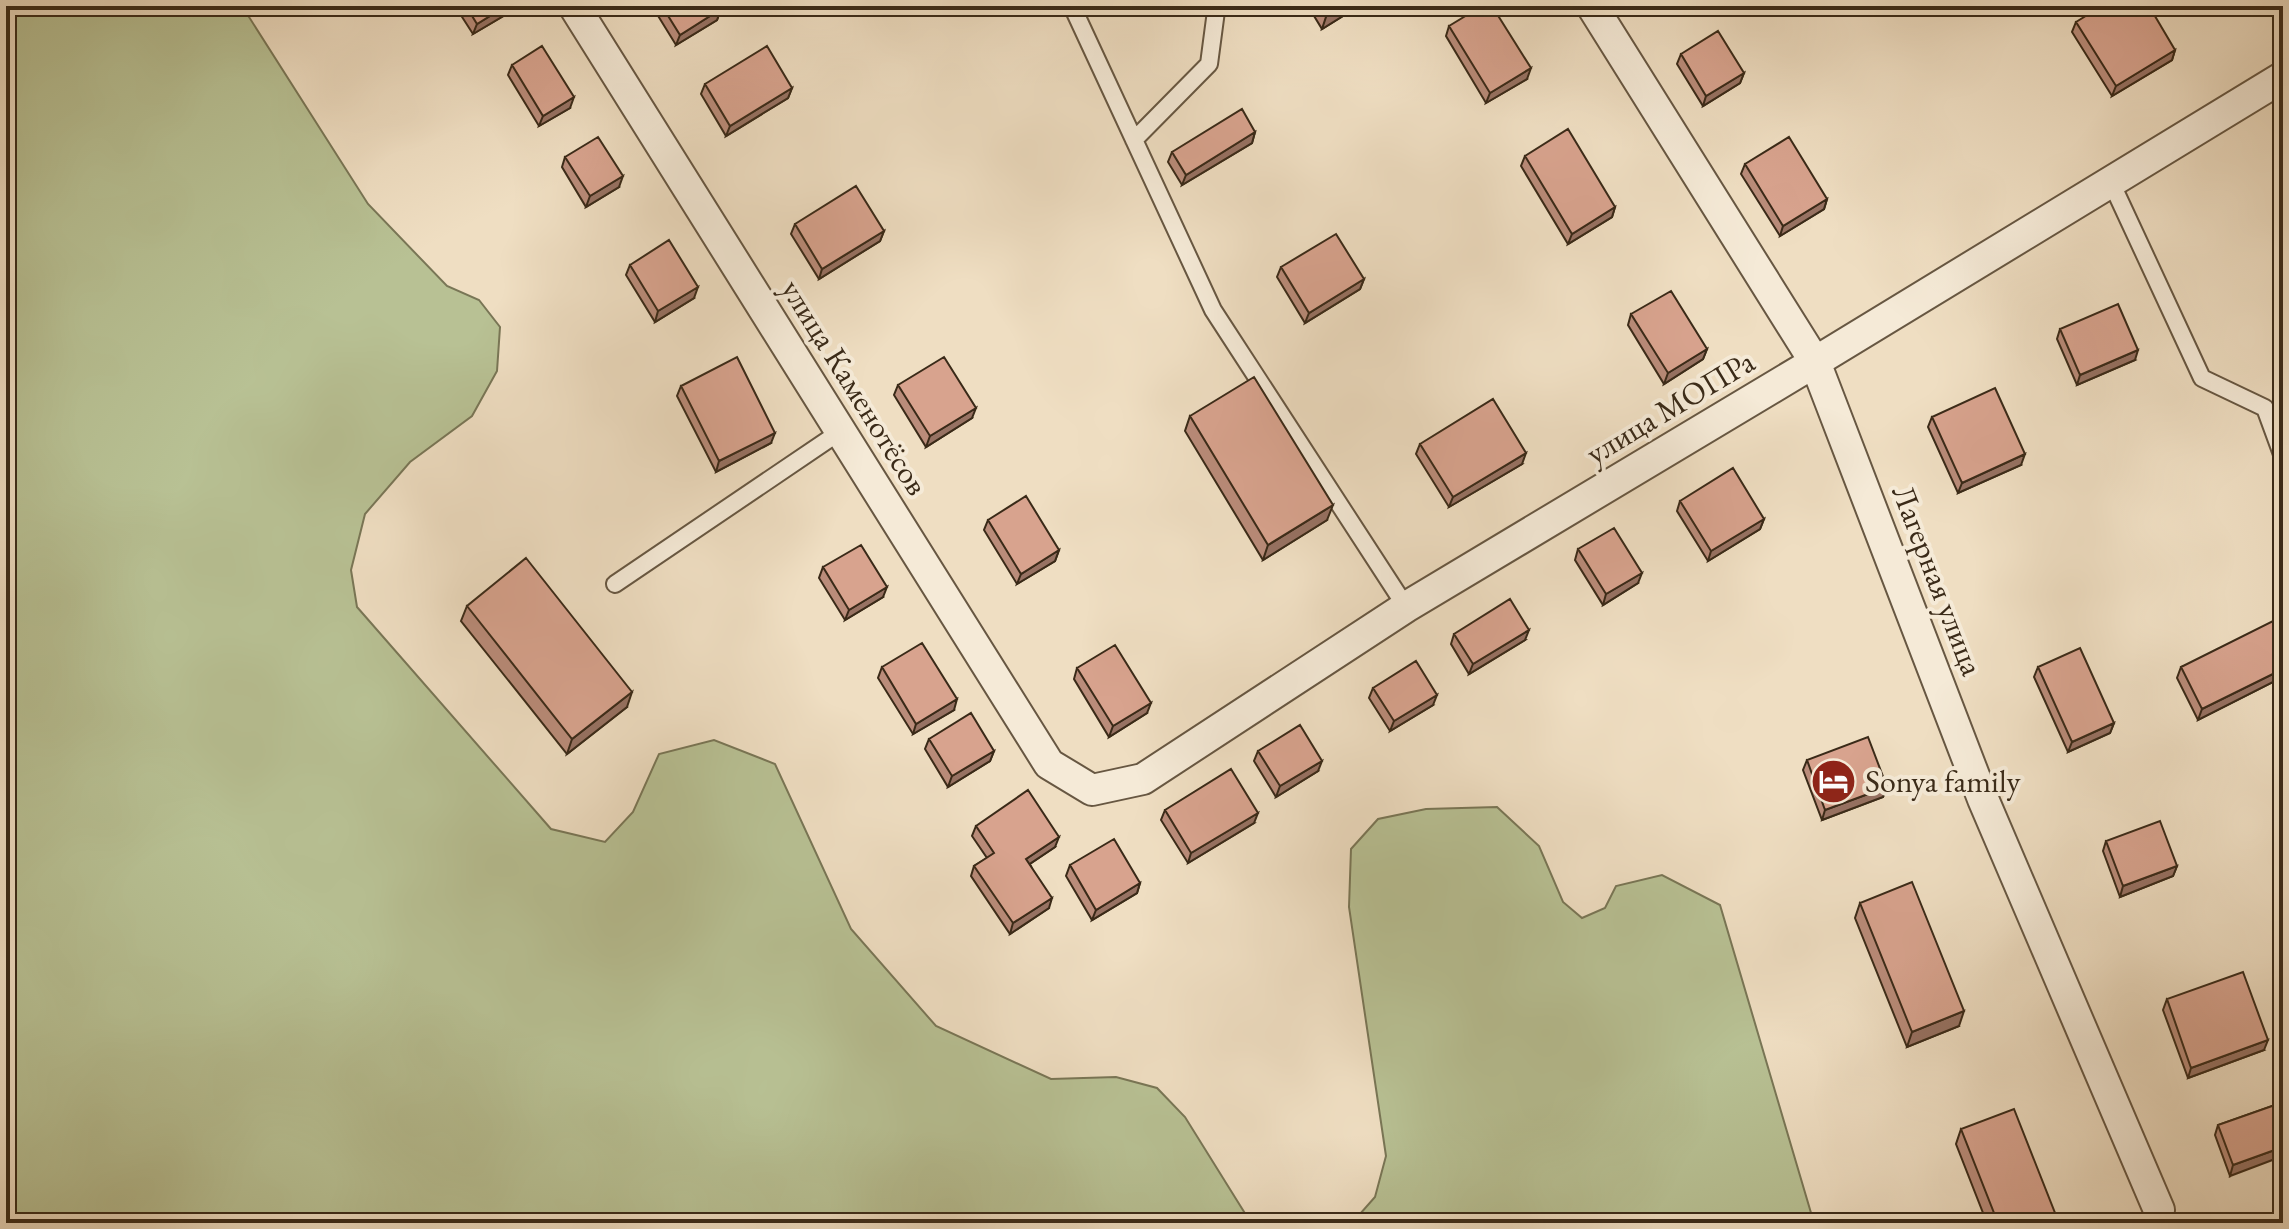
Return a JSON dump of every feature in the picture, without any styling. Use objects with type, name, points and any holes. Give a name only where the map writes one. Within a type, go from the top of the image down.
[{"type":"street","name":"улица Каменотёсов","points":[[574,6],[1049,764],[1092,790]]},
{"type":"street","name":"Лагерная улица","points":[[1592,6],[1815,362],[1983,799],[2159,1210]]},
{"type":"street","name":"улица МОПРа","points":[[1092,790],[1143,779],[1406,607],[2283,77]]},
{"type":"lane","points":[[1072,6],[1213,310],[1406,607]]},
{"type":"lane","points":[[1134,140],[1209,64],[1216,11],[1222,6]]},
{"type":"lane","points":[[2111,182],[2202,378],[2265,408],[2283,457]]},
{"type":"lane","points":[[615,584],[841,431]]},
{"type":"green space","points":[[6,6],[242,6],[368,204],[447,286],[479,300],[500,327],[497,371],[472,416],[410,462],[365,514],[351,570],[357,607],[551,829],[605,842],[633,812],[659,754],[714,740],[775,764],[851,929],[936,1026],[1051,1079],[1116,1077],[1157,1088],[1185,1117],[1251,1223],[6,1223]]},
{"type":"green space","points":[[1497,807],[1539,846],[1563,902],[1582,918],[1605,908],[1616,886],[1662,875],[1720,905],[1814,1223],[1352,1223],[1375,1197],[1386,1156],[1349,907],[1351,849],[1378,819],[1426,809]]},
{"type":"green space","points":[[2163,1213],[2225,1223],[2159,1223]]},
{"type":"building","points":[[466,6],[506,6],[477,24]]},
{"type":"building","points":[[662,6],[719,6],[721,9],[680,35]]},
{"type":"building","points":[[1323,6],[1340,6],[1327,14]]},
{"type":"building","points":[[1482,6],[1492,6],[1531,68],[1490,93],[1449,26]]},
{"type":"building","points":[[2102,6],[2149,6],[2175,50],[2116,86],[2076,22]]},
{"type":"building","points":[[1718,31],[1744,73],[1706,96],[1681,54]]},
{"type":"building","points":[[542,46],[574,97],[543,116],[512,65]]},
{"type":"building","points":[[767,46],[792,88],[730,126],[705,84]]},
{"type":"building","points":[[1242,109],[1255,132],[1186,175],[1172,152]]},
{"type":"building","points":[[1568,129],[1615,207],[1572,234],[1525,156]]},
{"type":"building","points":[[598,137],[623,176],[590,196],[565,157]]},
{"type":"building","points":[[1789,137],[1827,199],[1783,226],[1745,164]]},
{"type":"building","points":[[856,186],[884,231],[822,269],[795,224]]},
{"type":"building","points":[[1336,234],[1364,279],[1309,313],[1281,267]]},
{"type":"building","points":[[669,240],[698,287],[658,311],[630,265]]},
{"type":"building","points":[[1671,291],[1707,349],[1668,373],[1631,314]]},
{"type":"building","points":[[2118,304],[2138,350],[2080,375],[2060,329]]},
{"type":"building","points":[[737,357],[775,433],[719,461],[681,386]]},
{"type":"building","points":[[944,357],[976,408],[930,436],[898,385]]},
{"type":"building","points":[[1254,377],[1333,505],[1268,545],[1190,416]]},
{"type":"building","points":[[1995,388],[2025,454],[1962,483],[1932,417]]},
{"type":"building","points":[[1493,399],[1526,453],[1453,497],[1420,444]]},
{"type":"building","points":[[1733,468],[1764,519],[1711,551],[1680,501]]},
{"type":"building","points":[[1026,496],[1059,550],[1021,574],[988,520]]},
{"type":"building","points":[[1614,528],[1642,573],[1606,594],[1578,549]]},
{"type":"building","points":[[861,545],[887,587],[849,610],[823,567]]},
{"type":"building","points":[[526,558],[632,692],[572,739],[467,606]]},
{"type":"building","points":[[1510,599],[1529,630],[1473,664],[1454,634]]},
{"type":"building","points":[[2275,620],[2283,634],[2283,669],[2202,709],[2181,667]]},
{"type":"building","points":[[922,643],[957,699],[916,724],[882,667]]},
{"type":"building","points":[[1115,645],[1151,703],[1113,726],[1077,668]]},
{"type":"building","points":[[2080,648],[2114,723],[2072,742],[2038,667]]},
{"type":"building","points":[[1416,661],[1437,695],[1394,721],[1373,688]]},
{"type":"building","points":[[971,713],[994,751],[952,776],[929,739]]},
{"type":"building","points":[[1300,725],[1322,761],[1280,786],[1258,751]]},
{"type":"building","points":[[1868,737],[1887,787],[1825,810],[1807,760]]},
{"type":"building","points":[[1231,769],[1258,813],[1191,853],[1165,810]]},
{"type":"building","points":[[1028,790],[1059,837],[1026,859],[1052,898],[1013,923],[974,866],[994,853],[976,826]]},
{"type":"building","points":[[2160,821],[2177,866],[2123,886],[2106,841]]},
{"type":"building","points":[[1114,839],[1140,883],[1096,910],[1070,865]]},
{"type":"building","points":[[1912,882],[1964,1011],[1912,1032],[1860,903]]},
{"type":"building","points":[[2243,972],[2268,1040],[2191,1068],[2167,999]]},
{"type":"building","points":[[2275,1105],[2283,1128],[2283,1147],[2233,1165],[2218,1125]]},
{"type":"building","points":[[2014,1109],[2057,1218],[2043,1223],[1998,1223],[1961,1129]]},
{"type":"place","name":"Sonya family","points":[[1834,781]]}]
